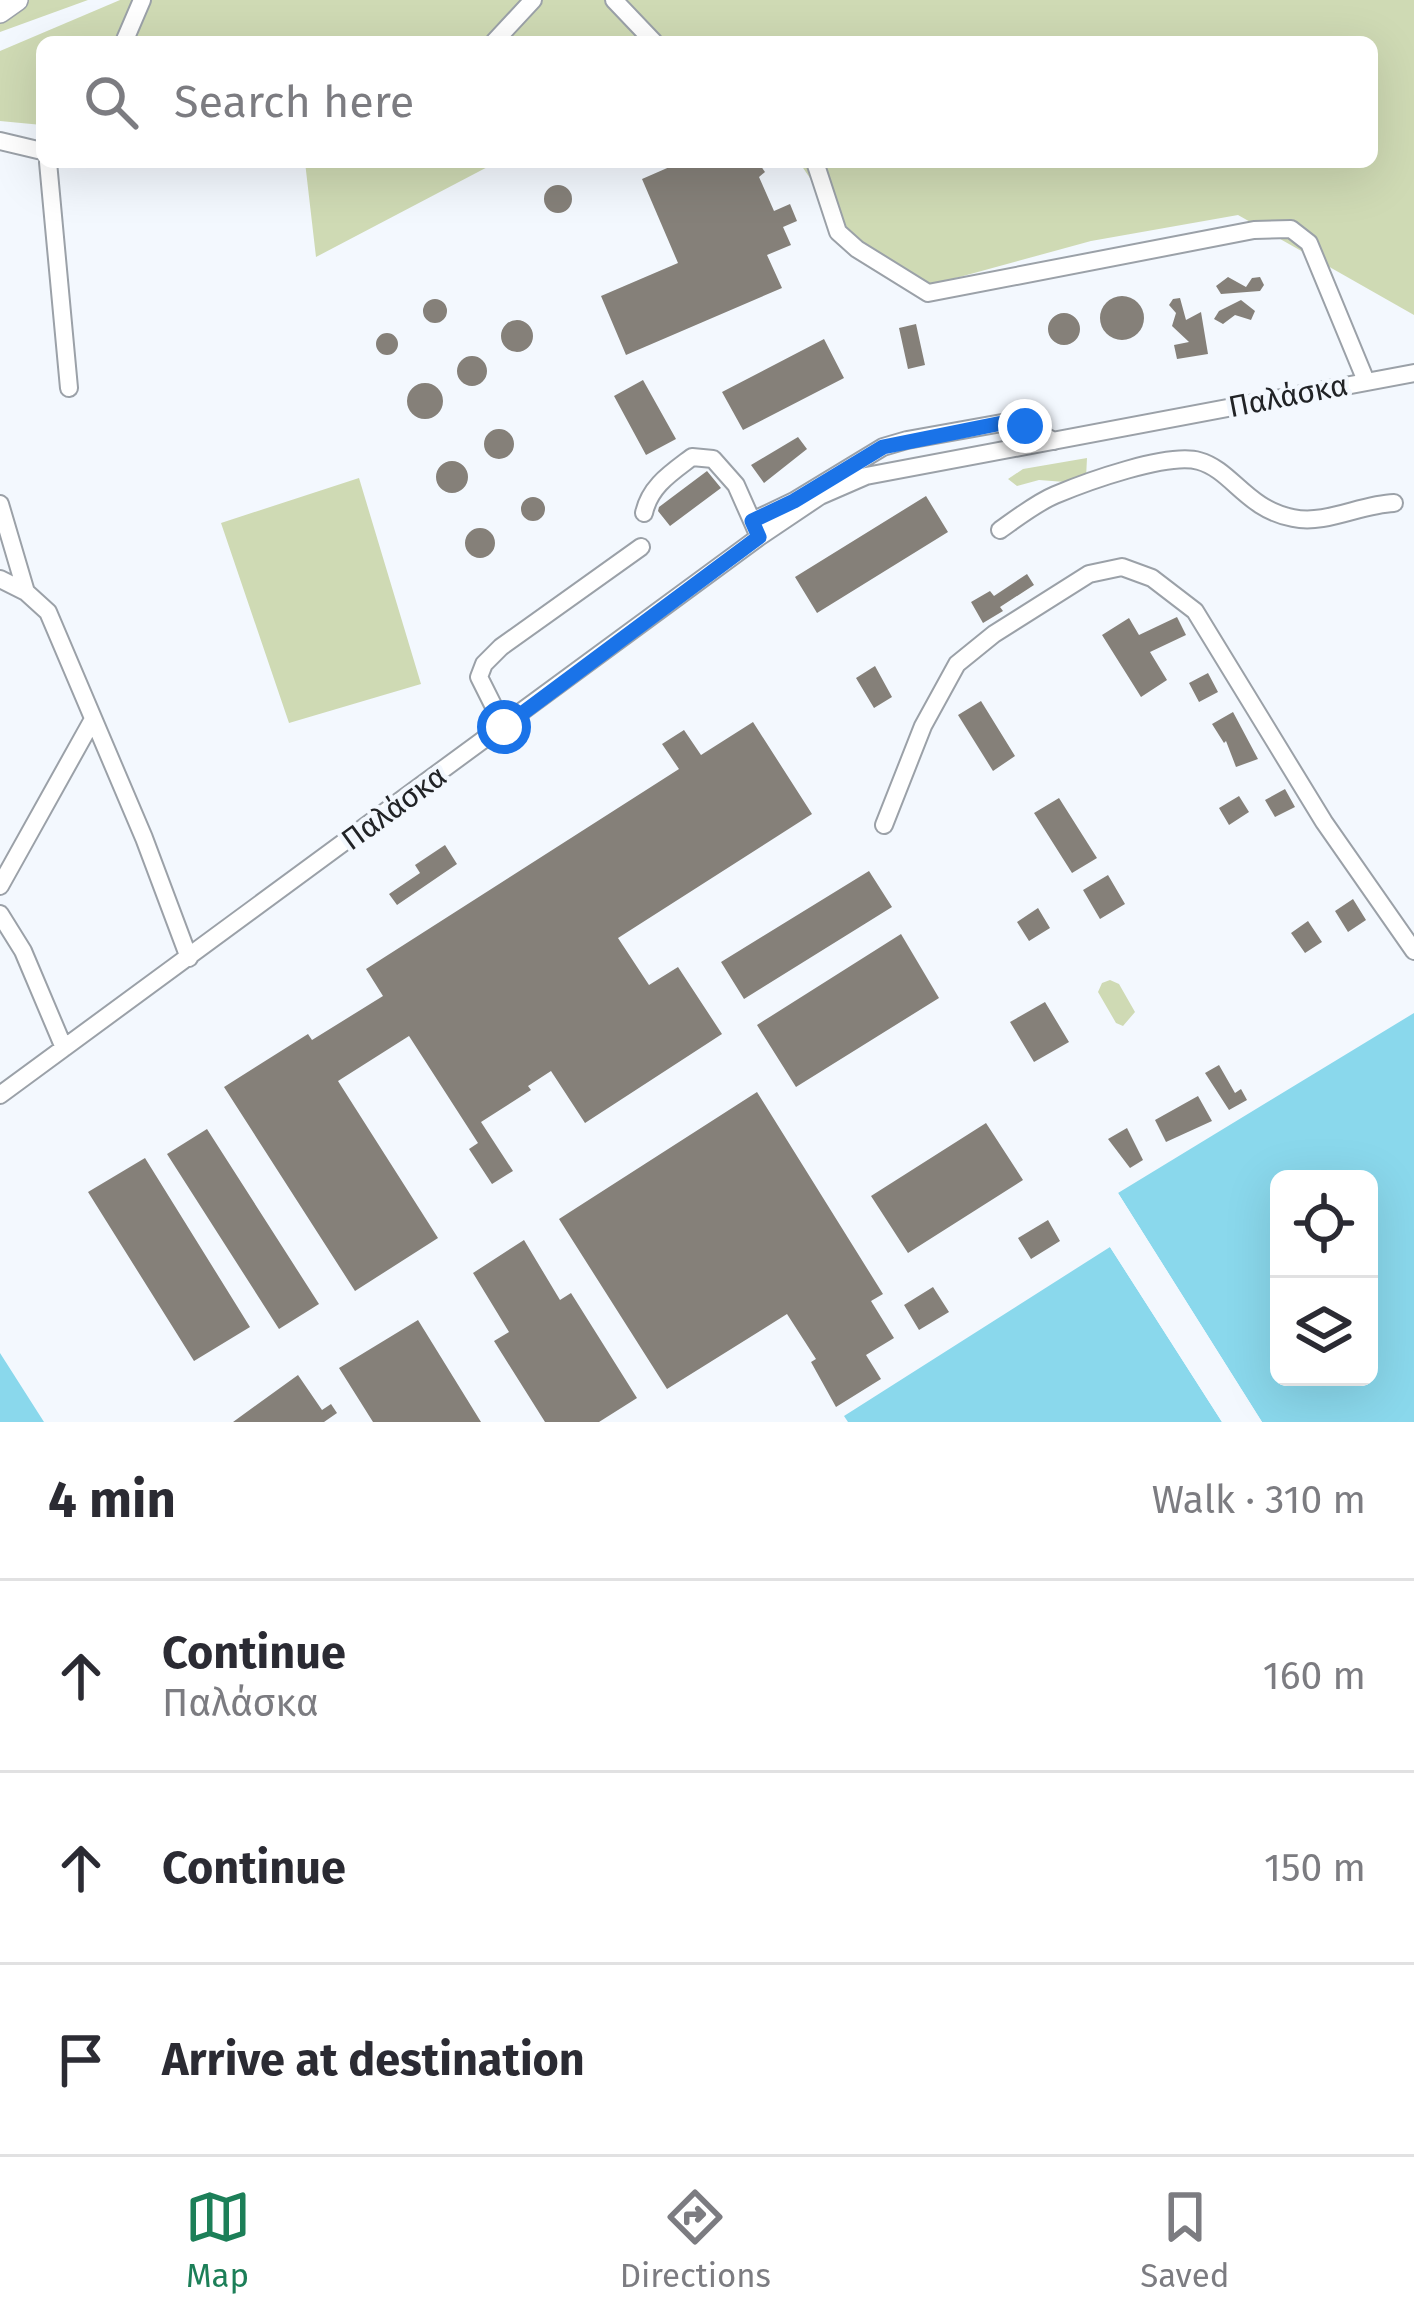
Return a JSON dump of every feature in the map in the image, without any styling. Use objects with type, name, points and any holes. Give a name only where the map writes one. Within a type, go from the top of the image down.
[{"type":"main road","points":[[0,12],[17,0]]},
{"type":"street","points":[[127,36],[142,0]]},
{"type":"street","points":[[499,36],[532,0]]},
{"type":"street","points":[[614,0],[649,36]]},
{"type":"street","points":[[0,141],[36,150]]},
{"type":"street","points":[[49,168],[69,388]]},
{"type":"street","points":[[816,168],[838,232],[857,249],[928,292],[1254,230],[1292,229],[1309,243],[1366,381]]},
{"type":"street","name":"Παλάσκα","points":[[0,1095],[504,727],[755,529],[866,476],[1414,373]]},
{"type":"street","points":[[644,513],[647,497],[692,457],[712,459],[736,485],[755,529],[883,447],[1012,421],[1054,441]]},
{"type":"street","points":[[1000,530],[1052,496],[1140,464],[1176,460],[1199,461],[1220,472],[1256,505],[1298,520],[1370,503],[1394,503]]},
{"type":"street","points":[[0,505],[26,592]]},
{"type":"street","points":[[504,727],[478,677],[484,664],[641,547]]},
{"type":"street","points":[[884,825],[922,726],[957,664],[1089,574],[1122,567],[1152,578],[1195,610],[1324,822],[1414,951]]},
{"type":"street","points":[[2,585],[26,592],[48,612],[144,838],[189,958]]},
{"type":"street","points":[[0,886],[92,721]]},
{"type":"street","points":[[0,914],[22,951],[64,1048]]},
{"type":"green space","points":[[0,0],[88,0],[0,32]]},
{"type":"green space","points":[[120,0],[1414,0],[1414,315],[1238,215],[1091,241],[923,287],[846,231],[803,168],[1378,168],[1378,36],[36,36],[36,124],[0,121],[0,51]]},
{"type":"green space","points":[[306,168],[486,168],[316,257]]},
{"type":"green space","points":[[1087,458],[1086,478],[1078,483],[1039,480],[1017,486],[1008,479],[1023,469]]},
{"type":"green space","points":[[359,478],[421,684],[289,723],[221,523]]},
{"type":"green space","points":[[1110,980],[1119,984],[1135,1012],[1123,1026],[1116,1023],[1098,992]]},
{"type":"water","points":[[1414,1013],[1414,1422],[1262,1422],[1118,1193]]},
{"type":"water","points":[[1110,1247],[1222,1422],[848,1422],[844,1416]]},
{"type":"water","points":[[0,1353],[44,1422],[0,1422]]},
{"type":"pier","points":[[1118,1193],[1262,1422],[1255,1422],[1117,1202]]},
{"type":"pier","points":[[1111,1241],[1228,1422],[1222,1422],[1110,1247]]},
{"type":"building","points":[[667,168],[762,168],[765,172],[759,177],[774,211],[790,204],[797,221],[783,227],[791,245],[767,255],[782,288],[626,355],[601,296],[678,263],[642,179]]},
{"type":"building","points":[[558,185],[568,189],[572,199],[568,209],[558,213],[548,209],[544,199],[548,189]]},
{"type":"building","points":[[1228,277],[1246,287],[1252,278],[1260,277],[1264,285],[1260,291],[1221,294],[1216,286]]},
{"type":"building","points":[[1122,296],[1137,303],[1144,318],[1137,333],[1122,340],[1107,333],[1100,318],[1107,303]]},
{"type":"building","points":[[1180,298],[1186,320],[1201,312],[1208,354],[1177,359],[1174,345],[1189,342],[1172,326],[1176,313],[1169,305]]},
{"type":"building","points":[[435,299],[444,302],[444,320],[435,323],[426,320],[423,311],[426,302]]},
{"type":"building","points":[[1241,300],[1255,311],[1251,320],[1235,315],[1223,324],[1214,319],[1219,311]]},
{"type":"building","points":[[1064,313],[1075,318],[1080,329],[1075,340],[1064,345],[1053,340],[1048,329],[1053,318]]},
{"type":"building","points":[[517,320],[529,324],[533,336],[529,348],[517,352],[505,348],[501,336],[505,324]]},
{"type":"building","points":[[916,324],[925,365],[908,369],[899,328]]},
{"type":"building","points":[[387,333],[398,344],[387,355],[376,344]]},
{"type":"building","points":[[824,339],[844,378],[743,430],[722,392]]},
{"type":"building","points":[[472,356],[487,371],[472,386],[457,371]]},
{"type":"building","points":[[643,380],[676,439],[646,455],[614,396]]},
{"type":"building","points":[[425,383],[438,388],[443,401],[438,414],[425,419],[412,414],[407,401],[412,388]]},
{"type":"building","points":[[499,429],[514,444],[499,459],[484,444]]},
{"type":"building","points":[[798,437],[807,449],[764,483],[751,465]]},
{"type":"building","points":[[452,461],[464,465],[468,477],[464,489],[452,493],[440,489],[436,477],[440,465]]},
{"type":"building","points":[[707,471],[721,488],[670,526],[659,507]]},
{"type":"building","points":[[926,496],[948,532],[817,613],[795,577]]},
{"type":"building","points":[[533,497],[542,500],[542,518],[533,521],[524,518],[521,509],[524,500]]},
{"type":"building","points":[[480,528],[495,543],[480,558],[465,543]]},
{"type":"building","points":[[1027,574],[1034,585],[983,623],[971,602],[990,591],[994,596]]},
{"type":"building","points":[[1177,617],[1186,635],[1150,652],[1167,680],[1141,697],[1102,635],[1129,618],[1139,635]]},
{"type":"building","points":[[875,666],[892,697],[874,708],[856,678]]},
{"type":"building","points":[[1208,673],[1218,692],[1199,702],[1189,683]]},
{"type":"building","points":[[981,701],[1015,756],[993,771],[958,715]]},
{"type":"building","points":[[1233,712],[1258,759],[1236,767],[1226,741],[1212,724]]},
{"type":"building","points":[[753,722],[812,814],[618,938],[649,985],[678,967],[722,1034],[585,1123],[551,1071],[528,1086],[531,1090],[481,1122],[513,1171],[492,1184],[469,1149],[478,1143],[409,1036],[338,1081],[438,1238],[355,1291],[224,1087],[308,1034],[312,1040],[383,996],[366,969],[679,769],[662,744],[684,730],[701,755]]},
{"type":"building","points":[[1285,789],[1295,807],[1275,817],[1265,800]]},
{"type":"building","points":[[1239,796],[1249,812],[1229,825],[1219,808]]},
{"type":"building","points":[[1059,798],[1097,858],[1072,873],[1034,813]]},
{"type":"building","points":[[445,845],[457,864],[397,905],[389,894],[420,873],[415,865]]},
{"type":"building","points":[[869,871],[892,907],[744,999],[721,962]]},
{"type":"building","points":[[1108,875],[1125,904],[1100,919],[1083,890]]},
{"type":"building","points":[[1353,899],[1366,920],[1348,932],[1335,911]]},
{"type":"building","points":[[1038,908],[1050,928],[1029,941],[1017,922]]},
{"type":"building","points":[[1308,921],[1322,942],[1305,953],[1291,933]]},
{"type":"building","points":[[901,934],[939,998],[796,1087],[757,1025]]},
{"type":"building","points":[[1045,1002],[1069,1042],[1034,1062],[1010,1022]]},
{"type":"building","points":[[1219,1065],[1235,1093],[1241,1089],[1247,1100],[1229,1110],[1205,1073]]},
{"type":"building","points":[[757,1092],[883,1294],[871,1301],[894,1338],[866,1355],[881,1379],[836,1407],[811,1362],[816,1359],[787,1314],[667,1389],[559,1219]]},
{"type":"building","points":[[1198,1096],[1212,1121],[1166,1142],[1155,1120]]},
{"type":"building","points":[[986,1123],[1023,1180],[908,1253],[871,1196]]},
{"type":"building","points":[[1127,1128],[1143,1160],[1130,1168],[1108,1139]]},
{"type":"building","points":[[207,1129],[319,1304],[279,1329],[167,1154]]},
{"type":"building","points":[[145,1158],[250,1327],[194,1361],[88,1192]]},
{"type":"building","points":[[1048,1220],[1060,1241],[1031,1259],[1018,1238]]},
{"type":"building","points":[[524,1240],[560,1300],[571,1293],[637,1398],[599,1422],[545,1422],[494,1341],[509,1332],[473,1273]]},
{"type":"building","points":[[933,1287],[949,1312],[919,1330],[904,1305]]},
{"type":"building","points":[[418,1320],[481,1422],[373,1422],[339,1368]]},
{"type":"building","points":[[298,1375],[322,1410],[331,1404],[337,1413],[324,1422],[233,1422]]},
{"type":"route","points":[[504,727],[759,537],[752,521],[883,447],[1012,421],[1025,426]]}]
